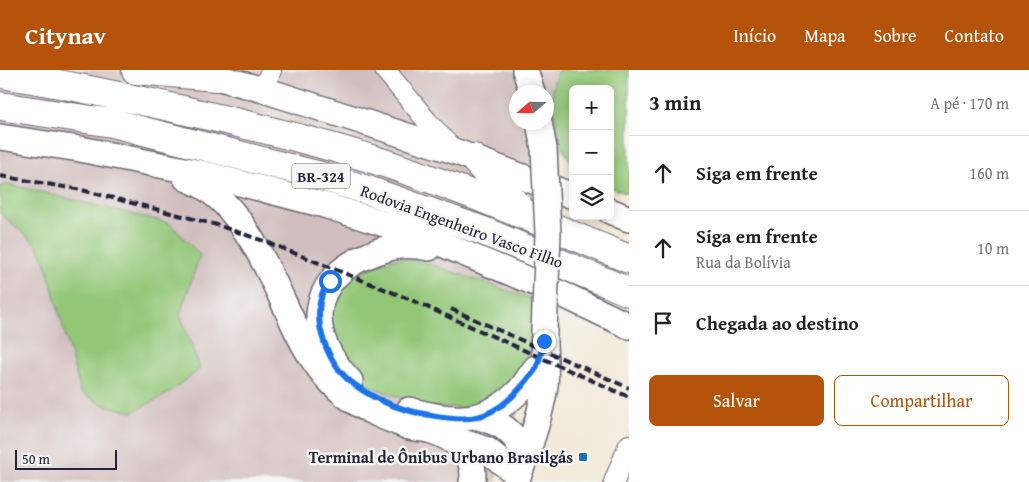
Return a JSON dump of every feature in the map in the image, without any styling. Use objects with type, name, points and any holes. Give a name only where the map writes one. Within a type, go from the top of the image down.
[{"type":"highway","points":[[136,70],[207,73]]},
{"type":"highway","name":"Rodovia Engenheiro Vasco Filho","points":[[0,74],[30,78],[237,122],[306,140],[394,167],[471,194],[629,259]]},
{"type":"highway","name":"Rodovia Engenheiro Vasco Filho","points":[[0,106],[112,123],[321,176],[370,191],[483,231],[629,292]]},
{"type":"highway","points":[[464,155],[528,218]]},
{"type":"main road","points":[[207,73],[268,80],[569,194]]},
{"type":"main road","points":[[514,466],[540,410],[545,384],[544,336],[548,234],[544,149],[540,130]]},
{"type":"main road","points":[[0,136],[80,148],[205,174],[324,205],[423,236],[566,296],[618,321]]},
{"type":"main road","points":[[124,158],[185,177],[206,188],[227,207],[269,270],[301,340],[314,363],[334,385],[355,402],[381,416],[410,427],[431,430],[465,450],[472,469],[472,482]]},
{"type":"main road","points":[[614,211],[629,210]]},
{"type":"main road","points":[[614,213],[629,220]]},
{"type":"main road","points":[[463,254],[422,246],[404,245],[388,247],[357,260],[342,269],[330,281],[322,294],[319,311],[321,334],[337,367],[353,384],[370,395],[397,407],[456,419],[478,417],[497,408],[521,388],[536,368]]},
{"type":"main road","points":[[514,466],[544,336]]},
{"type":"main road","points":[[478,417],[505,427],[514,466]]},
{"type":"main road","points":[[443,436],[487,450],[514,466]]},
{"type":"lane","points":[[385,70],[427,121],[464,155]]},
{"type":"lane","points":[[618,321],[629,335]]},
{"type":"lane","points":[[618,481],[627,454]]},
{"type":"shaded area","points":[[0,70],[629,70],[614,85],[569,85],[569,155],[559,151],[531,147],[536,265],[535,316],[531,359],[510,443],[496,482],[0,482]]},
{"type":"green space","points":[[558,70],[629,70],[629,194],[614,189],[614,85],[569,85],[569,159],[560,139],[555,117],[555,80]]},
{"type":"green space","points":[[7,184],[169,223],[200,255],[180,314],[200,369],[167,394],[133,412],[104,405],[81,393],[45,261],[37,245],[0,213],[0,187]]},
{"type":"green space","points":[[392,259],[427,263],[532,299],[530,351],[524,370],[512,387],[487,408],[424,407],[370,386],[349,369],[331,333],[331,307],[344,284],[354,275]]},
{"type":"railway","points":[[0,176],[82,190],[217,225],[264,241],[409,299],[629,397]]},
{"type":"railway","points":[[451,309],[629,388]]},
{"type":"place","name":"Terminal de Ônibus Urbano Brasilgás","points":[[583,457]]},
{"type":"route","points":[[330,281],[322,294],[319,311],[321,334],[326,348],[337,367],[353,384],[370,395],[397,407],[456,419],[478,417],[497,408],[521,388],[536,368],[544,341]]}]
